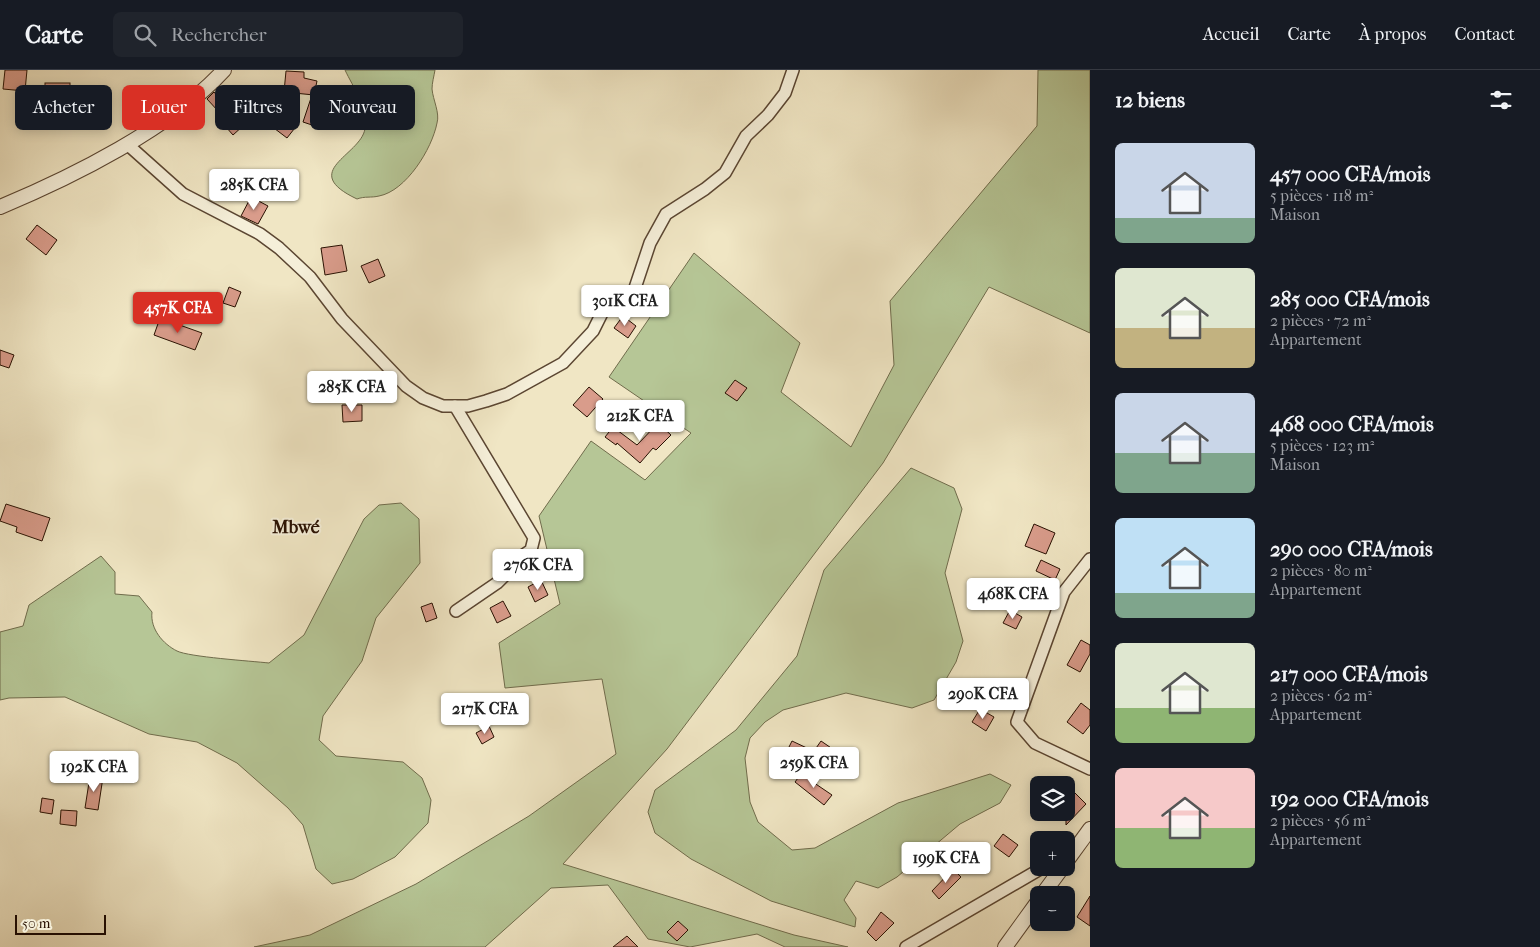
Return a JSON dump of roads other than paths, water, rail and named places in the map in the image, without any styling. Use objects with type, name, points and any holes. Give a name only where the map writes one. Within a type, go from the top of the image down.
[{"type":"street","points":[[0,207],[126,144],[194,97],[224,70]]},
{"type":"street","points":[[126,144],[183,194],[260,234],[287,254],[310,277],[342,319],[406,386],[423,398],[443,406],[456,406],[486,401],[507,394],[563,363],[593,331],[607,303],[624,303],[633,294],[650,243],[666,214],[705,189],[725,173],[746,136],[768,115],[785,93],[793,70]]},
{"type":"street","points":[[456,406],[534,538],[531,550],[504,568],[505,575],[497,583],[456,611]]},
{"type":"street","points":[[1090,558],[1064,592],[1017,722],[1035,743],[1090,769]]},
{"type":"street","points":[[1075,846],[1090,829]]},
{"type":"street","points":[[906,947],[1030,875]]},
{"type":"street","points":[[1005,947],[1030,912]]},
{"type":"district","name":"Mbwé","points":[[296,527]]}]
